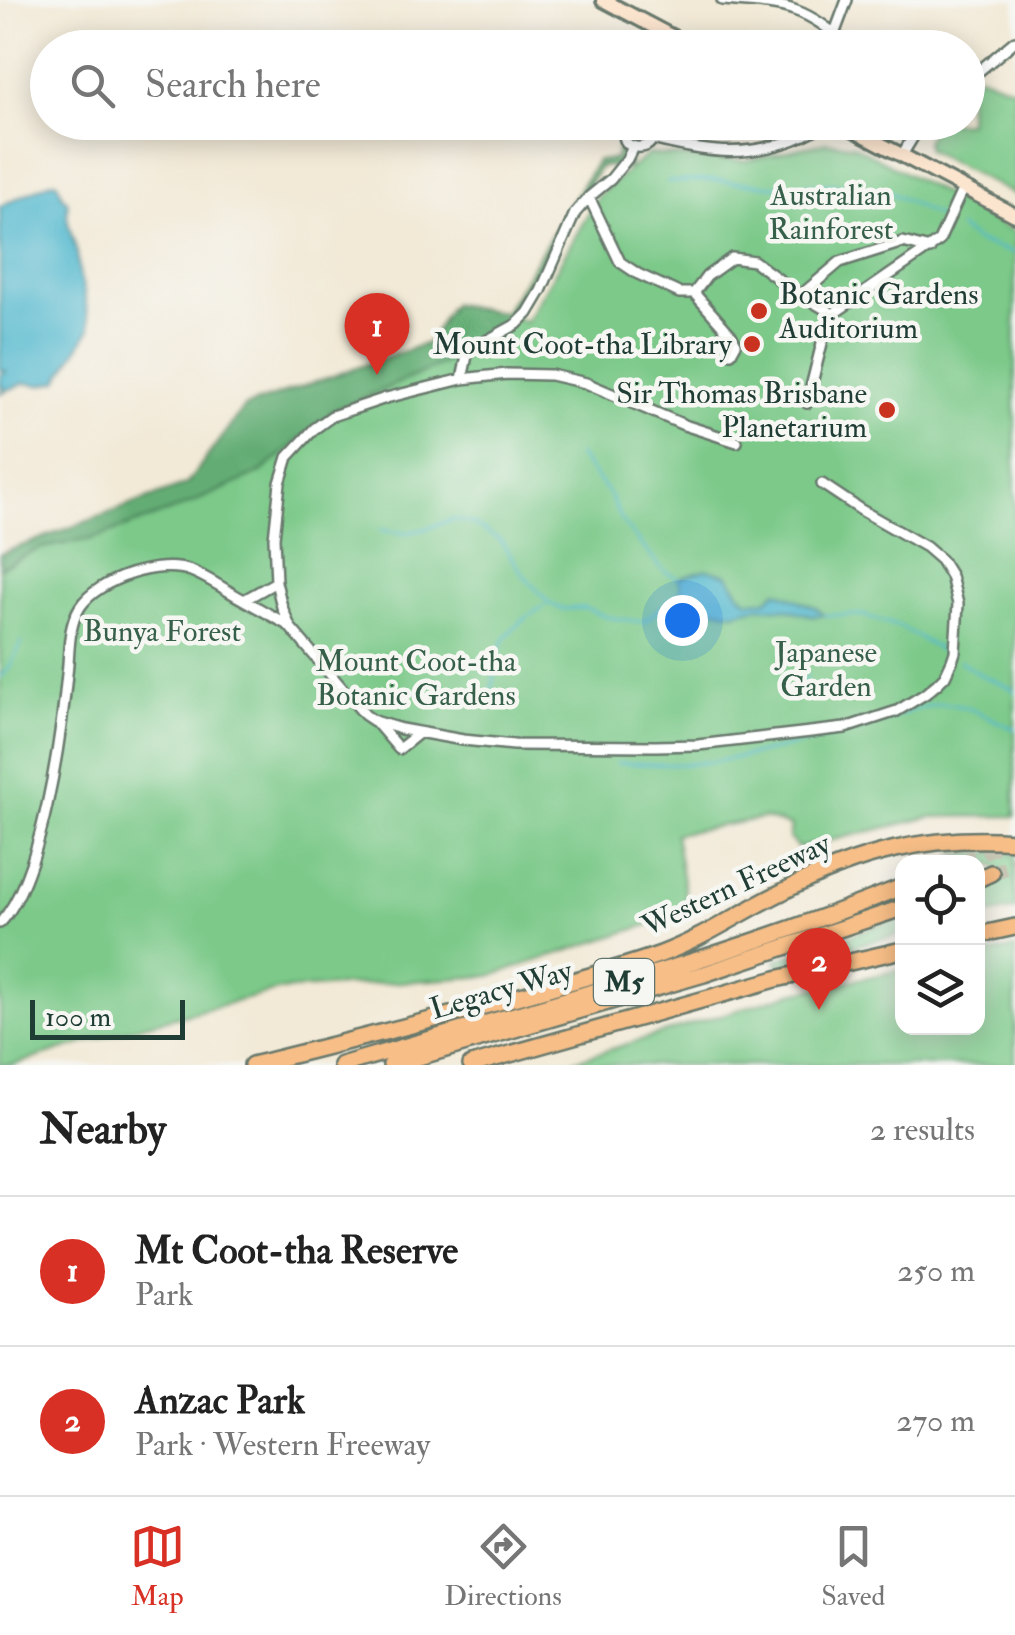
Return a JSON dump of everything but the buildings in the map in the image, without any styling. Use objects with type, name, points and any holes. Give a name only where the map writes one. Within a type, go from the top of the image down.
[{"type":"highway","name":"Western Freeway","points":[[252,1065],[432,1022],[661,954],[782,891],[888,849],[951,840],[1015,840]]},
{"type":"highway","name":"Legacy Way","points":[[342,1065],[705,958],[895,890]]},
{"type":"highway","name":"Legacy Way","points":[[390,1065],[704,974],[895,910]]},
{"type":"highway","points":[[985,934],[1015,928]]},
{"type":"highway","name":"M5","points":[[472,1065],[776,979],[895,952]]},
{"type":"main road","points":[[603,0],[660,30]]},
{"type":"main road","points":[[873,140],[1015,215]]},
{"type":"street","points":[[722,0],[793,8],[832,30]]},
{"type":"street","points":[[836,30],[847,0]]},
{"type":"street","points":[[985,66],[1015,41]]},
{"type":"street","points":[[627,140],[633,147]]},
{"type":"street","points":[[633,147],[646,146],[651,140]]},
{"type":"street","points":[[657,140],[712,152],[751,152],[790,140]]},
{"type":"street","points":[[902,155],[911,140]]},
{"type":"street","points":[[462,380],[468,352],[517,324],[528,313],[542,291],[575,212],[610,180],[633,147]]},
{"type":"street","points":[[807,402],[832,314],[939,241],[963,188]]},
{"type":"street","points":[[589,197],[620,262],[679,293],[694,293],[731,335],[736,344],[731,354]]},
{"type":"street","points":[[801,295],[840,262],[903,242],[930,249]]},
{"type":"street","points":[[694,293],[707,276],[732,258],[754,262],[832,314]]},
{"type":"street","points":[[737,442],[684,425],[586,383],[551,374],[462,380],[332,416],[288,457],[280,483],[274,538],[276,582],[282,607],[290,627],[364,715],[418,733],[514,745],[698,745],[844,728],[897,711],[945,676],[955,652],[958,604],[941,560],[822,484]]},
{"type":"street","points":[[0,923],[10,912],[37,846],[54,765],[70,634],[80,606],[100,588],[121,578],[167,567],[189,570],[290,627]]},
{"type":"street","points":[[244,600],[276,582]]},
{"type":"street","points":[[374,721],[399,749],[418,733]]},
{"type":"green space","points":[[985,77],[1015,89],[1015,195],[928,150],[926,141],[985,140]]},
{"type":"green space","name":"Mount Coot-tha Botanic Gardens","points":[[619,140],[623,140],[627,168],[600,166],[513,317],[526,322],[599,195],[648,154],[745,161],[826,142],[853,145],[1015,232],[1015,816],[931,817],[798,848],[789,838],[791,826],[764,818],[675,834],[688,912],[490,976],[281,990],[139,1026],[13,1065],[0,1065],[0,554],[187,484],[244,407],[428,343],[452,304],[504,313],[597,161],[616,159]]},
{"type":"green space","points":[[619,140],[639,140],[627,168],[600,166],[498,340],[333,411],[260,473],[180,508],[92,539],[41,548],[0,568],[0,554],[187,484],[244,407],[428,343],[452,304],[504,313],[597,161],[616,159]]},
{"type":"green space","points":[[951,853],[1015,854],[1015,909],[985,915],[985,886],[1009,877],[985,863],[985,855]]},
{"type":"green space","points":[[895,919],[895,936],[778,965],[776,960]]},
{"type":"green space","points":[[1015,948],[1015,1065],[560,1065],[792,993],[895,971],[895,1035],[985,1035],[985,954]]},
{"type":"water","points":[[53,181],[68,202],[68,221],[90,329],[58,381],[25,383],[0,393],[4,387],[0,386],[0,375],[6,371],[0,370],[0,206]]},
{"type":"water","points":[[707,569],[728,575],[748,601],[767,600],[777,591],[824,615],[758,607],[733,613],[701,606],[680,592],[678,578]]},
{"type":"waterway","points":[[668,182],[833,184],[889,192],[939,217]]},
{"type":"waterway","points":[[959,228],[978,242],[1015,253]]},
{"type":"waterway","points":[[578,455],[609,494],[622,522],[664,571],[678,578]]},
{"type":"waterway","points":[[379,530],[405,533],[453,519],[473,524],[500,540],[525,577],[549,603],[561,609],[586,608],[606,617],[643,622],[680,592]]},
{"type":"waterway","points":[[491,693],[505,639],[522,621],[549,603]]},
{"type":"waterway","points":[[824,615],[862,615],[901,627],[947,654]]},
{"type":"waterway","points":[[0,677],[22,642]]},
{"type":"waterway","points":[[960,661],[1015,692]]},
{"type":"waterway","points":[[803,682],[807,676]]},
{"type":"waterway","points":[[617,763],[705,763],[735,758],[942,704],[970,709],[1015,729]]},
{"type":"tunnel","points":[[977,855],[1012,839]]},
{"type":"tunnel","points":[[991,873],[1015,864]]},
{"type":"place","name":"Botanic Gardens Auditorium","points":[[759,311]]},
{"type":"place","name":"Mount Coot-tha Library","points":[[752,344]]},
{"type":"place","name":"Mt Coot-tha Reserve","points":[[377,375]]},
{"type":"place","name":"Sir Thomas Brisbane Planetarium","points":[[887,410]]},
{"type":"place","name":"Anzac Park","points":[[819,1010]]},
{"type":"park label","name":"Australian Rainforest","points":[[831,212]]},
{"type":"park label","name":"Bunya Forest","points":[[162,631]]},
{"type":"park label","name":"Japanese Garden","points":[[826,669]]}]
